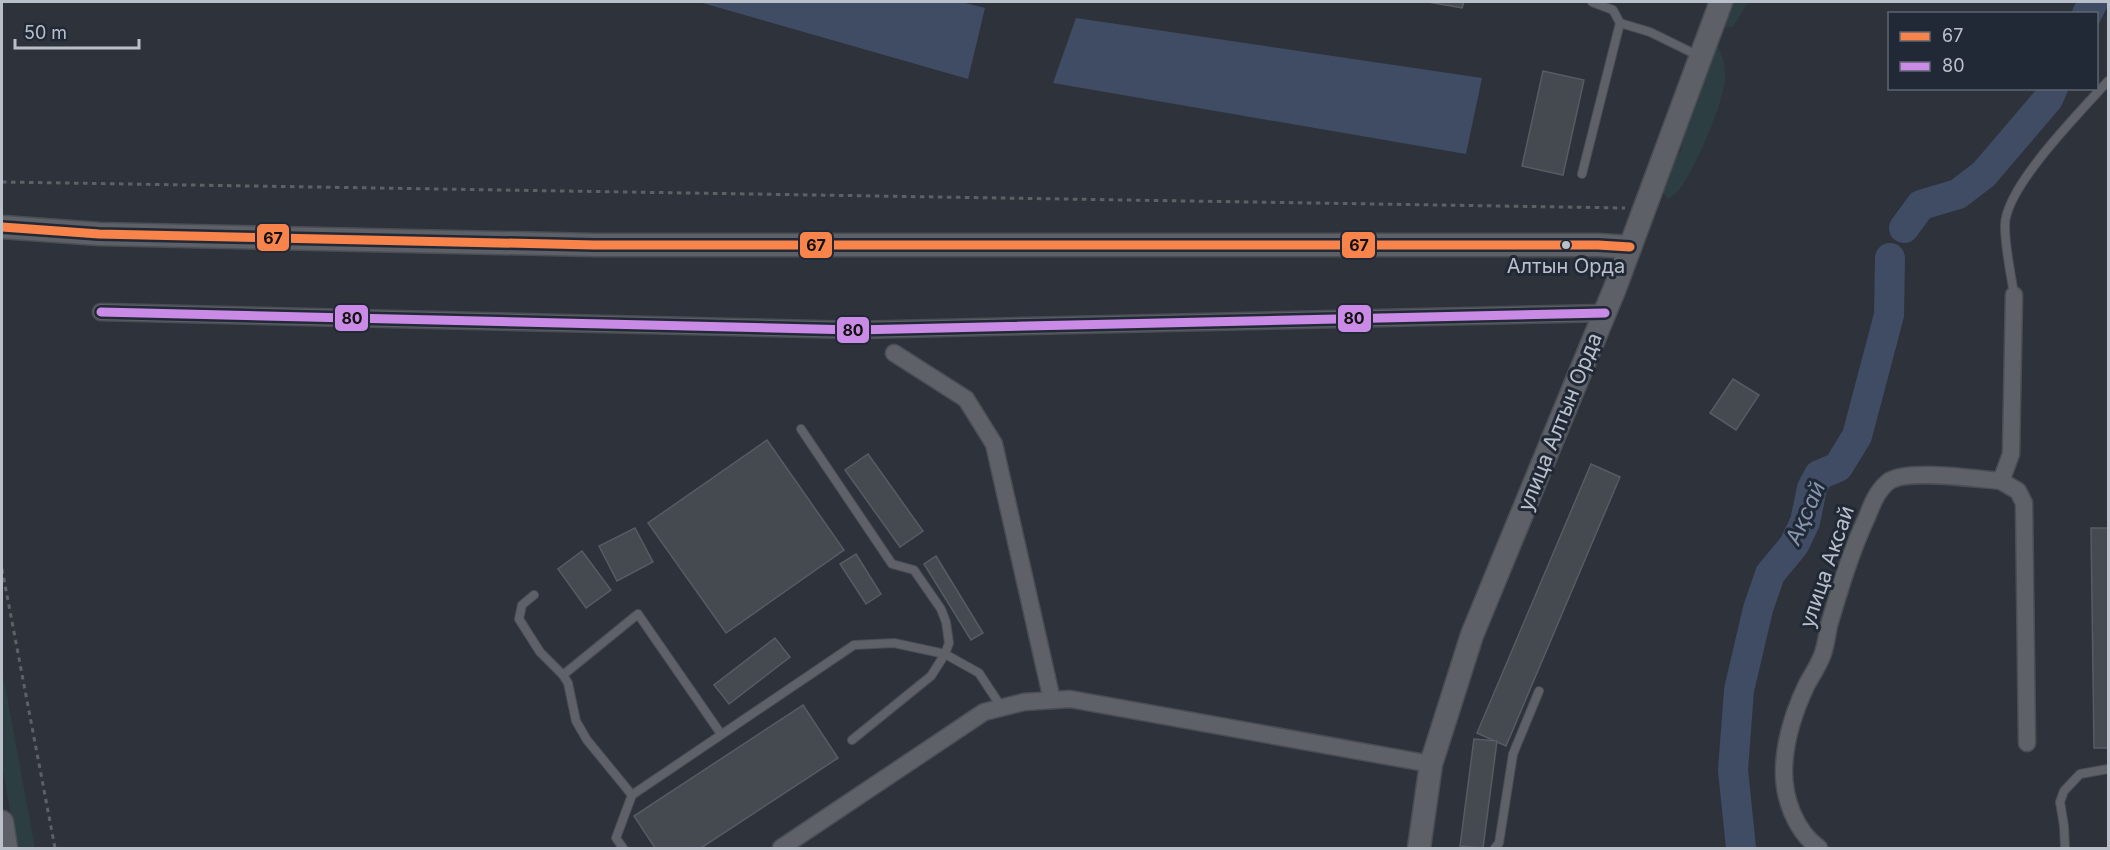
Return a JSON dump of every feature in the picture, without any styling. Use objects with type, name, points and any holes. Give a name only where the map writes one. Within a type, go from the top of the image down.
[{"type":"main road","name":"улица Алтын Орда","points":[[1419,849],[1431,764],[1472,635],[1605,313],[1721,2]]},
{"type":"main road","points":[[2,227],[99,234],[594,245],[1598,245],[1630,247]]},
{"type":"main road","points":[[2,822],[6,849]]},
{"type":"street","points":[[2014,295],[2011,454],[2001,482],[2018,491],[2024,503],[2027,743]]},
{"type":"street","points":[[101,312],[855,330],[1605,313]]},
{"type":"street","points":[[894,353],[966,399],[993,444],[1052,700]]},
{"type":"street","name":"улица Аксай","points":[[1819,849],[1809,841],[1798,826],[1788,798],[1784,767],[1788,736],[1806,687],[1822,656],[1829,626],[1857,538],[1877,494],[1889,480],[1905,476],[1920,475],[2001,482]]},
{"type":"street","points":[[781,849],[984,712],[1024,702],[1070,699],[1431,764]]},
{"type":"lane","points":[[1582,174],[1620,23],[1613,10],[1592,2]]},
{"type":"lane","points":[[1620,23],[1650,32],[1701,57]]},
{"type":"lane","points":[[2014,295],[2004,224],[2014,196],[2046,150],[2109,81]]},
{"type":"lane","points":[[801,429],[892,564],[914,570],[941,609],[946,622],[949,643],[931,676],[852,740]]},
{"type":"lane","points":[[534,595],[522,605],[519,619],[540,652],[568,683],[576,721],[587,740],[632,795]]},
{"type":"lane","points":[[563,675],[638,614],[721,734]]},
{"type":"lane","points":[[623,849],[616,838],[632,795],[854,645],[894,643],[945,654],[979,673],[1002,708]]},
{"type":"lane","points":[[1495,849],[1499,843],[1513,754],[1539,691]]},
{"type":"lane","points":[[2064,849],[2064,826],[2060,802],[2064,791],[2080,774],[2101,769],[2109,770]]},
{"type":"path","points":[[2,182],[1645,208]]},
{"type":"path","points":[[2,569],[55,849]]},
{"type":"shaded area","points":[[1727,2],[1748,2],[1733,27],[1723,27]]},
{"type":"shaded area","points":[[1714,43],[1725,67],[1724,88],[1720,102],[1693,168],[1679,190],[1668,199],[1660,189],[1669,161],[1681,151],[1683,131]]},
{"type":"shaded area","points":[[2,670],[35,848],[17,848],[2,764]]},
{"type":"water","points":[[699,2],[961,2],[985,8],[968,79]]},
{"type":"water","points":[[1076,18],[1482,78],[1466,154],[1053,83]]},
{"type":"building","points":[[1428,2],[1464,2],[1462,8]]},
{"type":"building","points":[[1543,71],[1584,80],[1563,175],[1522,166]]},
{"type":"building","points":[[1733,379],[1759,395],[1736,430],[1710,413]]},
{"type":"building","points":[[767,440],[844,550],[726,633],[648,523]]},
{"type":"building","points":[[868,454],[923,531],[900,547],[845,470]]},
{"type":"building","points":[[1591,464],[1620,477],[1506,746],[1477,733]]},
{"type":"building","points":[[635,528],[653,562],[617,581],[599,546]]},
{"type":"building","points":[[2091,528],[2108,528],[2108,748],[2094,748]]},
{"type":"building","points":[[582,551],[611,590],[586,608],[558,569]]},
{"type":"building","points":[[856,554],[881,594],[866,604],[840,564]]},
{"type":"building","points":[[936,556],[983,633],[971,640],[924,564]]},
{"type":"building","points":[[775,638],[790,657],[729,704],[714,685]]},
{"type":"building","points":[[803,705],[838,758],[701,848],[655,848],[634,816]]},
{"type":"building","points":[[1474,739],[1497,741],[1483,848],[1460,846]]},
{"type":"waterway","name":"Ақсай","points":[[2088,12],[2093,2]]},
{"type":"waterway","name":"Ақсай","points":[[1904,228],[1921,205],[1958,194],[1984,174],[2048,99],[2052,90]]},
{"type":"waterway","name":"Ақсай","points":[[1741,848],[1733,770],[1739,690],[1758,609],[1770,574],[1794,545],[1805,522],[1812,488],[1819,475],[1838,467],[1857,436],[1889,315],[1890,258]]},
{"type":"transit line","name":"67","points":[[2,227],[99,234],[594,245],[1598,245],[1630,247]]},
{"type":"transit line","name":"80","points":[[101,312],[855,330],[1605,313]]},
{"type":"place","name":"Алтын Орда","points":[[1566,245]]}]
